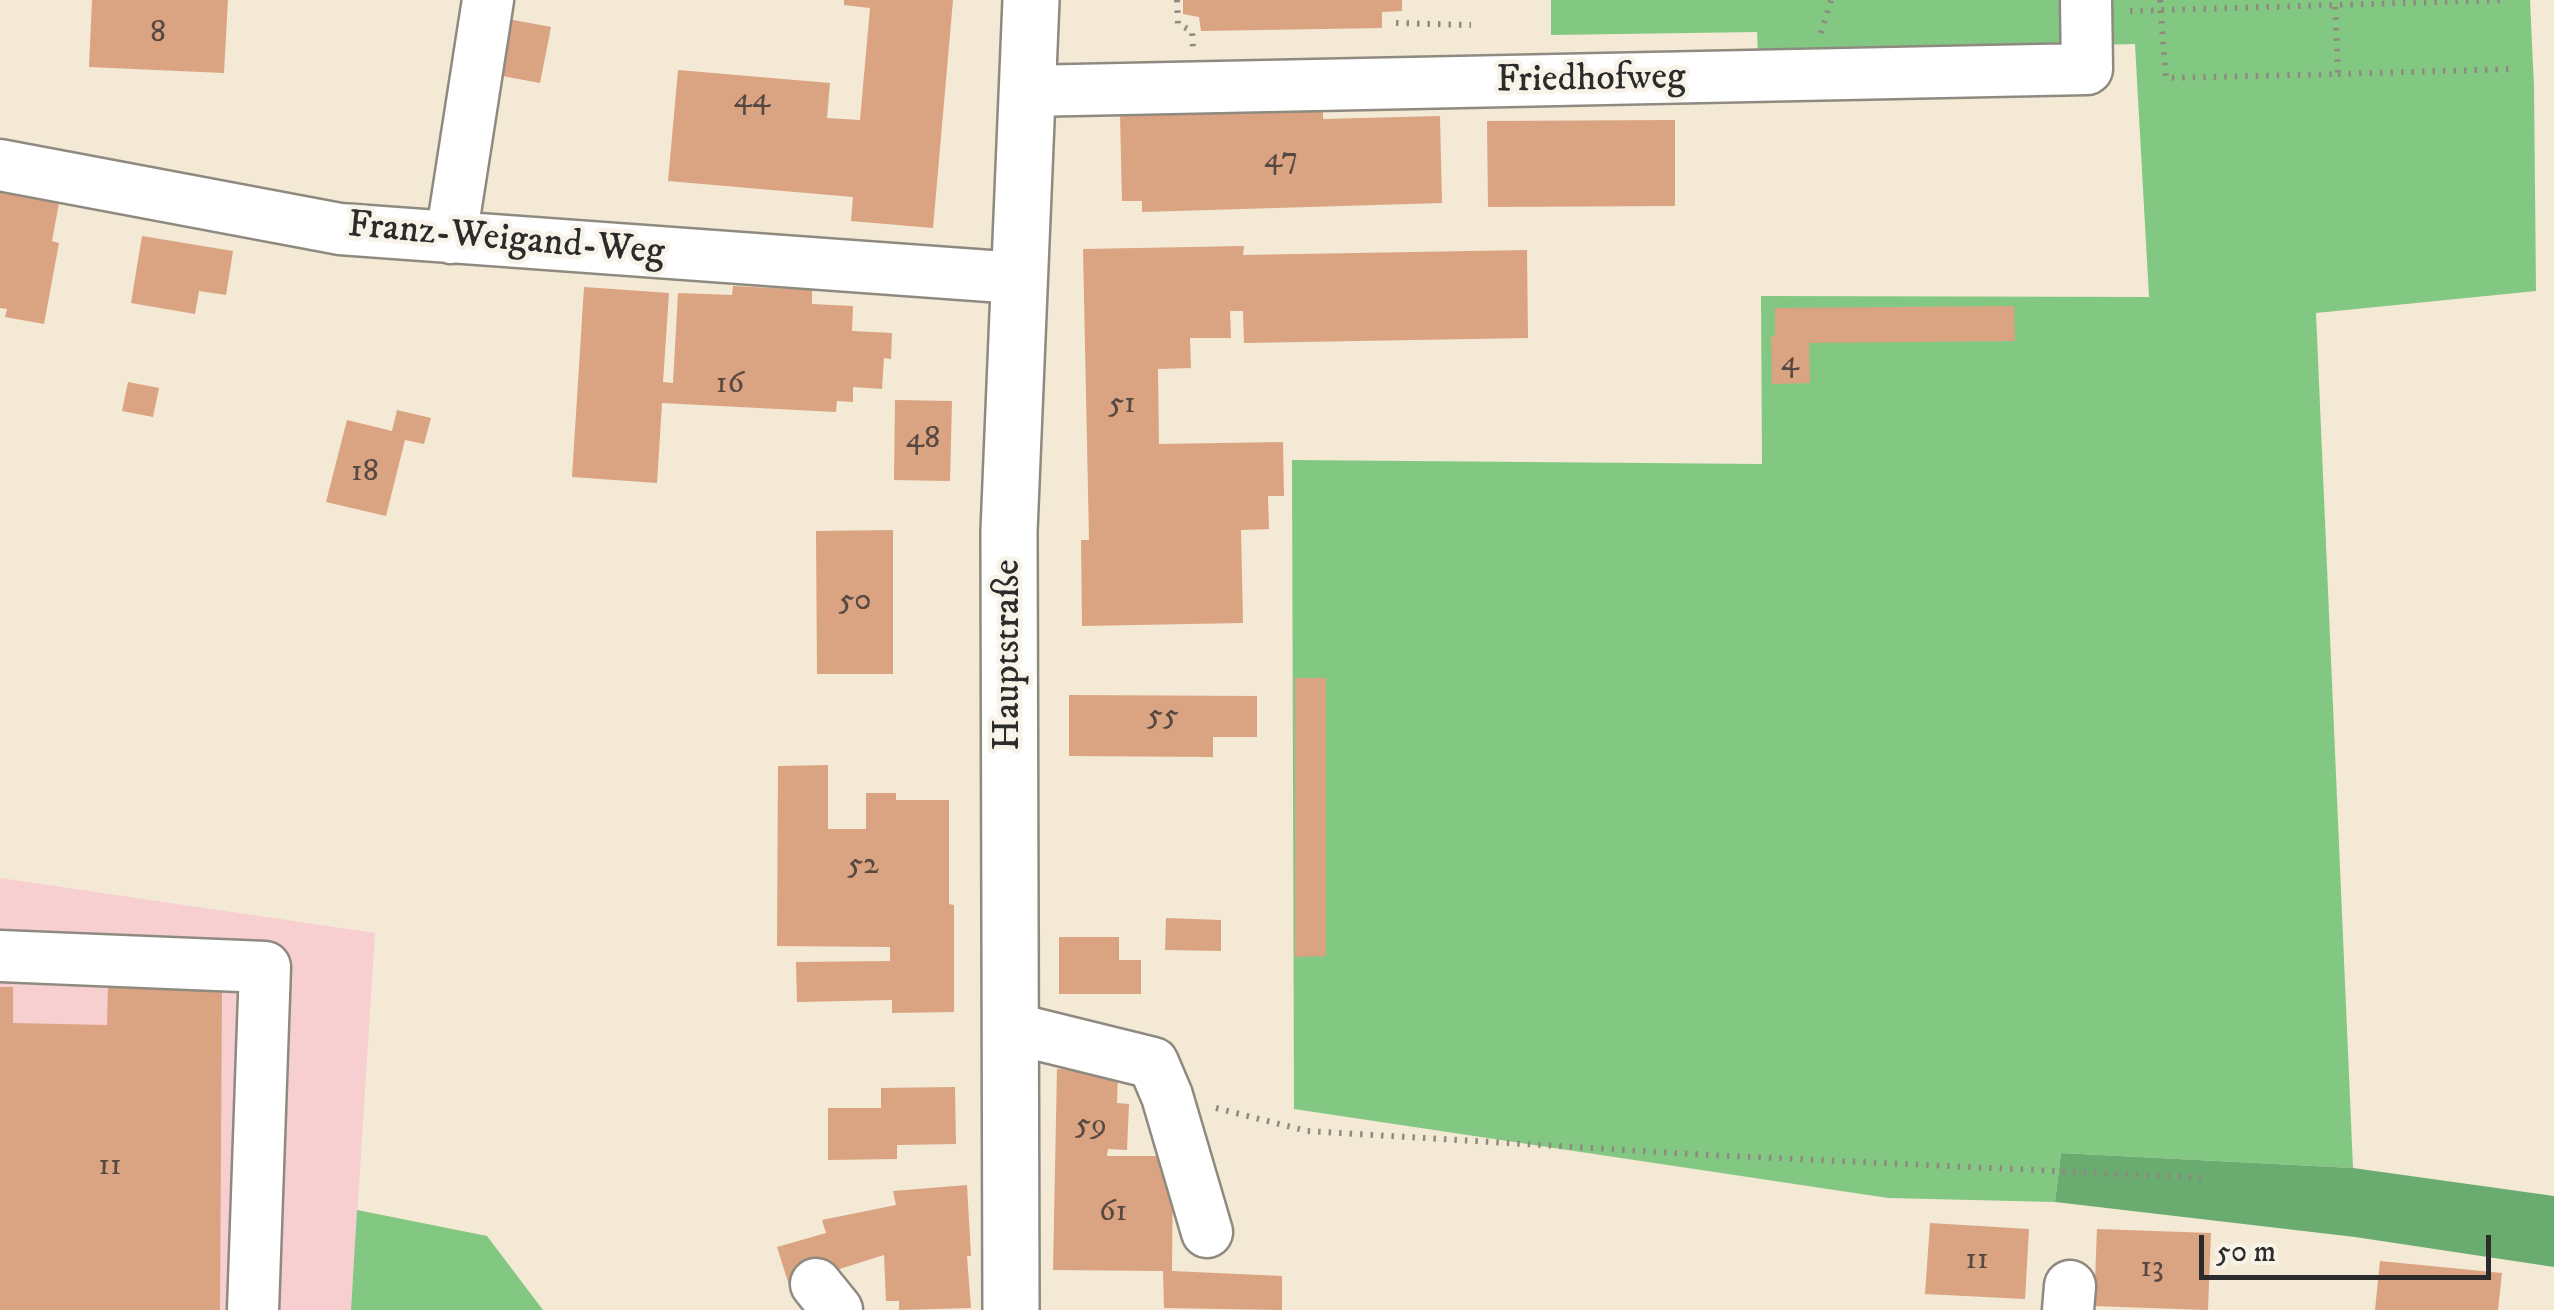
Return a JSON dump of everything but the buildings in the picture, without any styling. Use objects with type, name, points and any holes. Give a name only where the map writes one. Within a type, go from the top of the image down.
[{"type":"main road","name":"Hauptstraße","points":[[1011,1310],[1009,531],[1032,0]]},
{"type":"street","points":[[450,238],[488,0]]},
{"type":"street","name":"Friedhofweg","points":[[1026,91],[2087,70],[2086,6]]},
{"type":"street","name":"Franz-Weigand-Weg","points":[[0,165],[340,229],[1017,278]]},
{"type":"street","points":[[0,956],[265,967],[253,1310]]},
{"type":"street","points":[[1011,1028],[1153,1063],[1167,1096],[1207,1232]]},
{"type":"path","points":[[2160,0],[2166,78],[2512,68]]},
{"type":"path","points":[[2086,6],[2160,10],[2507,0]]},
{"type":"path","points":[[2335,3],[2338,74]]},
{"type":"path","points":[[1396,24],[1471,26]]},
{"type":"path","points":[[1167,1096],[1307,1131],[1728,1156],[2209,1178]]},
{"type":"shaded area","points":[[0,878],[375,933],[351,1310],[0,1310]]},
{"type":"green space","points":[[1551,0],[2530,0],[2536,291],[2316,313],[2353,1168],[2061,1153],[2055,1202],[1888,1198],[1294,1109],[1292,460],[1762,464],[1761,296],[2149,297],[2135,44],[1758,54],[1757,32],[1551,35]]},
{"type":"green space","points":[[2061,1153],[2353,1168],[2554,1196],[2554,1267],[2355,1237],[2055,1202]]},
{"type":"green space","points":[[357,1210],[487,1236],[543,1310],[351,1310]]}]
